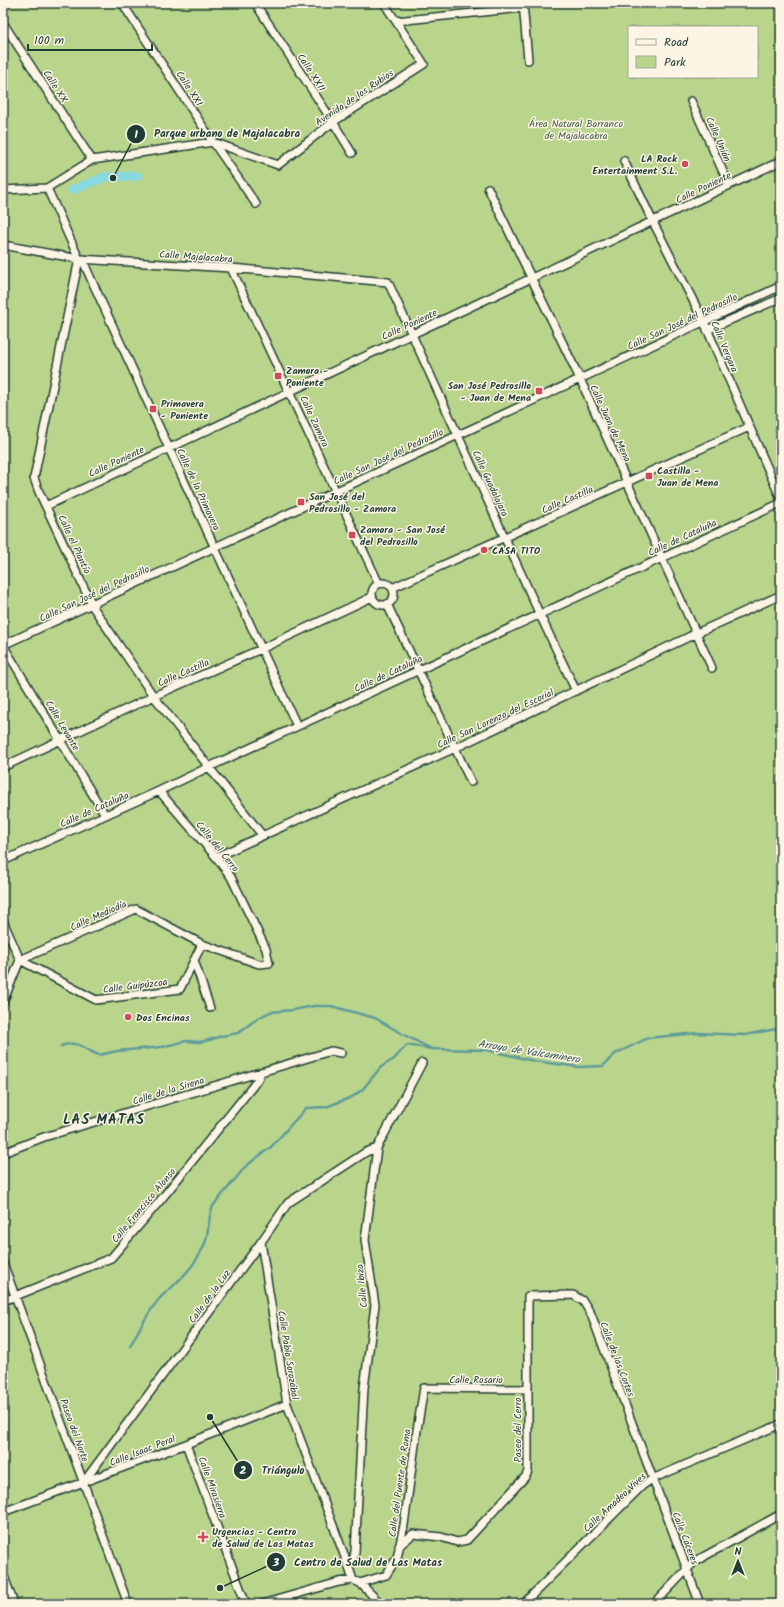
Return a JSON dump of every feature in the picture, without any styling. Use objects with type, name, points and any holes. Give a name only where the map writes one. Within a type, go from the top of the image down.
[{"type":"street","name":"Calle XXI","points":[[122,3],[213,142],[256,204]]},
{"type":"street","name":"Calle XXII","points":[[255,3],[333,122],[352,154]]},
{"type":"street","points":[[384,3],[396,21],[523,6],[528,60]]},
{"type":"street","name":"Avenida de los Rubios","points":[[3,190],[47,188],[92,160],[213,142],[278,165],[333,122],[424,64],[396,21]]},
{"type":"street","name":"Calle XX","points":[[3,23],[92,160]]},
{"type":"street","name":"Calle Unión","points":[[691,102],[728,185]]},
{"type":"street","name":"Calle Vergara","points":[[624,161],[704,322],[781,499]]},
{"type":"street","name":"Calle Poniente","points":[[46,506],[289,390],[653,222],[781,161]]},
{"type":"street","name":"Calle de la Primavera","points":[[47,188],[84,263],[297,726]]},
{"type":"street","name":"Calle Juan de Mena","points":[[488,188],[580,378],[712,668]]},
{"type":"street","name":"Calle Majalacabra","points":[[3,245],[81,259],[231,268],[388,282]]},
{"type":"street","name":"Calle el Plantío","points":[[81,259],[34,478],[92,604],[154,696],[262,835]]},
{"type":"street","name":"Calle Zamora","points":[[231,268],[380,584]]},
{"type":"street","name":"Calle Guadalajara","points":[[388,282],[576,691]]},
{"type":"street","name":"Calle San José del Pedrosillo","points":[[3,645],[781,286]]},
{"type":"street","name":"Calle San José del Pedrosillo","points":[[707,330],[781,298]]},
{"type":"street","name":"Calle Castilla","points":[[392,588],[749,427]]},
{"type":"street","name":"Calle de Cataluña","points":[[3,861],[159,791],[418,670],[540,615],[661,557],[781,503]]},
{"type":"street","points":[[380,584],[386,584],[392,588],[393,597],[388,604],[378,604],[372,597],[373,589],[380,584]]},
{"type":"street","name":"Calle San Lorenzo del Escorial","points":[[216,857],[455,748],[697,633],[781,595]]},
{"type":"street","name":"Calle Castilla","points":[[3,767],[154,696],[261,649],[372,597]]},
{"type":"street","points":[[388,604],[471,782]]},
{"type":"street","name":"Calle Levante","points":[[3,645],[105,815]]},
{"type":"street","name":"Calle del Cerro","points":[[159,791],[216,857],[231,877],[266,949],[269,963]]},
{"type":"street","name":"Calle Mediodía","points":[[20,960],[136,909],[202,944],[259,964],[269,963]]},
{"type":"street","points":[[3,921],[20,960],[3,1002]]},
{"type":"street","name":"Calle Guipúzcoa","points":[[20,960],[96,1000],[180,989],[202,944]]},
{"type":"street","points":[[194,960],[210,1008]]},
{"type":"street","name":"Calle de la Sirena","points":[[3,1153],[44,1137],[331,1051],[341,1053]]},
{"type":"street","name":"Calle Ibiza","points":[[348,1565],[353,1561],[355,1552],[364,1388],[375,1305],[365,1240],[377,1148],[422,1063]]},
{"type":"street","name":"Calle Francisco Alonso","points":[[3,1301],[111,1258],[159,1202],[243,1098],[259,1078],[261,1072]]},
{"type":"street","name":"Calle de la Luz","points":[[83,1483],[261,1242],[288,1203],[366,1152],[377,1148]]},
{"type":"street","name":"Calle Pablo Sorozábal","points":[[261,1242],[287,1404],[353,1580]]},
{"type":"street","name":"Paseo del Norte","points":[[3,1263],[128,1604]]},
{"type":"street","name":"Paseo del Cerro","points":[[399,1546],[413,1534],[441,1536],[457,1542],[467,1540],[526,1476],[528,1471],[528,1296]]},
{"type":"street","name":"Calle de las Cortes","points":[[528,1296],[573,1296],[583,1301],[591,1314],[652,1479]]},
{"type":"street","name":"Calle Rosario","points":[[424,1388],[527,1389]]},
{"type":"street","name":"Calle del Puente de Roma","points":[[360,1583],[386,1575],[397,1558],[404,1525],[424,1388]]},
{"type":"street","name":"Calle Isaac Peral","points":[[3,1512],[186,1444],[287,1404]]},
{"type":"street","name":"Calle Amadeo Vives","points":[[523,1604],[642,1486],[652,1479],[781,1424]]},
{"type":"street","name":"Calle Mirasierra","points":[[186,1444],[246,1604]]},
{"type":"street","name":"Calle Cáceres","points":[[652,1479],[700,1604]]},
{"type":"street","points":[[654,1604],[694,1562],[781,1514]]},
{"type":"street","points":[[3,1574],[14,1604]]},
{"type":"street","points":[[262,1604],[339,1582],[353,1580],[360,1583],[381,1604]]},
{"type":"green space","name":"Área Natural Barranco de Majalacabra","points":[[3,3],[781,3],[781,1604],[3,1604]]},
{"type":"waterway","points":[[72,190],[105,177],[138,176]]},
{"type":"waterway","points":[[61,1046],[78,1044],[99,1055],[117,1051],[162,1047],[186,1041],[200,1042],[238,1033],[258,1018],[270,1012],[314,1006],[331,1006],[375,1018],[430,1048]]},
{"type":"waterway","name":"Arroyo de Valcaminero","points":[[130,1346],[156,1302],[186,1273],[201,1252],[208,1232],[213,1206],[246,1166],[271,1147],[306,1108],[326,1107],[352,1097],[362,1090],[381,1067],[394,1059],[407,1045],[432,1049],[487,1050],[534,1061],[579,1067],[603,1066],[615,1054],[648,1038],[697,1033],[745,1035],[781,1028]]},
{"type":"place","name":"LA Rock Entertainment S.L.","points":[[685,164]]},
{"type":"place","name":"Parque urbano de Majalacabra","points":[[113,178]]},
{"type":"place","name":"Zamora - Poniente","points":[[278,376]]},
{"type":"place","name":"San José Pedrosillo - Juan de Mena","points":[[539,391]]},
{"type":"place","name":"Primavera - Poniente","points":[[153,409]]},
{"type":"place","name":"Castilla - Juan de Mena","points":[[649,476]]},
{"type":"place","name":"San José del Pedrosillo - Zamora","points":[[301,502]]},
{"type":"place","name":"Zamora - San José del Pedrosillo","points":[[352,535]]},
{"type":"place","name":"CASA TITO","points":[[484,550]]},
{"type":"place","name":"Dos Encinas","points":[[128,1017]]},
{"type":"place","name":"Triángulo","points":[[210,1417]]},
{"type":"place","name":"Urgencias - Centro de Salud de Las Matas","points":[[203,1537]]},
{"type":"place","name":"Centro de Salud de Las Matas","points":[[220,1588]]},
{"type":"district","name":"LAS MATAS","points":[[104,1119]]}]
